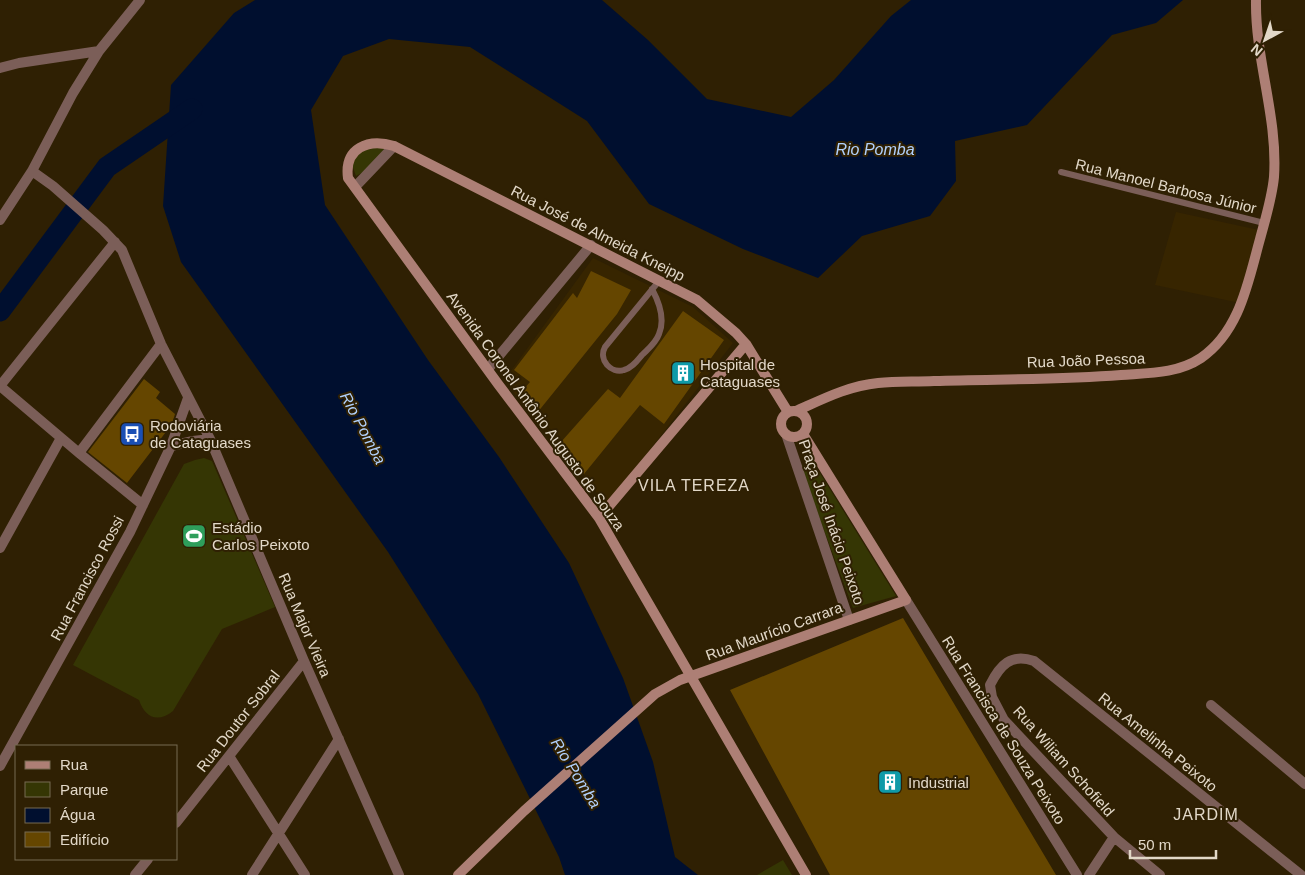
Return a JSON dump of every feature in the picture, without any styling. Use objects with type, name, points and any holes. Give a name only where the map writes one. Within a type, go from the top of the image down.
[{"type":"street","points":[[0,220],[32,171],[73,93],[100,51],[140,0]]},
{"type":"street","name":"Rua João Pessoa","points":[[792,412],[847,389],[878,383],[1088,377],[1170,371],[1186,366],[1201,358],[1215,346],[1230,326],[1243,300],[1274,180],[1275,152],[1273,125],[1258,39],[1256,0]]},
{"type":"street","points":[[0,68],[19,62],[100,51]]},
{"type":"street","name":"Rua José de Almeida Kneipp","points":[[354,153],[363,145],[372,142],[383,142],[394,146],[591,245],[656,285],[697,300],[746,344],[792,412]]},
{"type":"street","points":[[355,187],[394,146]]},
{"type":"street","name":"Avenida Coronel Antônio Augusto de Souza","points":[[354,153],[348,164],[348,178],[599,518],[806,875]]},
{"type":"street","name":"Rua Major Vieira","points":[[32,171],[53,186],[103,230],[115,242],[125,257],[161,344],[210,439],[304,661],[399,875]]},
{"type":"street","points":[[115,242],[0,386],[79,454],[143,504]]},
{"type":"street","points":[[488,369],[591,245]]},
{"type":"street","points":[[79,454],[161,344]]},
{"type":"street","points":[[599,518],[746,344]]},
{"type":"street","name":"Rua Francisco Rossi","points":[[0,766],[125,540],[171,446],[188,398]]},
{"type":"street","points":[[807,424],[804,414],[792,412],[784,415],[781,423],[786,434],[794,437],[802,434],[806,431],[807,424],[820,401]]},
{"type":"street","name":"Praça José Inácio Peixoto","points":[[786,434],[849,620]]},
{"type":"street","name":"Praça José Inácio Peixoto","points":[[802,434],[906,600]]},
{"type":"street","points":[[0,548],[61,438]]},
{"type":"street","points":[[171,446],[210,439]]},
{"type":"street","name":"Rua Maurício Carrara","points":[[458,875],[524,811],[655,694],[680,680],[906,600]]},
{"type":"street","name":"Rua Francisca de Souza Peixoto","points":[[906,600],[1077,875]]},
{"type":"street","name":"Rua Amelinha Peixoto","points":[[994,676],[1015,657],[1034,661],[1301,875]]},
{"type":"street","name":"Rua Doutor Sobral","points":[[178,820],[304,661]]},
{"type":"street","name":"Rua Wiliam Schofield","points":[[994,676],[990,685],[992,697],[1004,720],[1114,838],[1160,875]]},
{"type":"street","points":[[1211,705],[1305,784]]},
{"type":"street","points":[[252,875],[339,739]]},
{"type":"street","points":[[229,756],[305,875]]},
{"type":"street","points":[[1089,875],[1114,838]]},
{"type":"street","points":[[135,875],[147,860]]},
{"type":"lane","name":"Rua Manoel Barbosa Júnior","points":[[1061,172],[1264,223]]},
{"type":"lane","points":[[656,285],[656,297],[660,316],[659,334],[654,343],[630,368],[622,371],[616,370],[604,362],[602,352],[656,285]]},
{"type":"shaded area","points":[[1176,212],[1259,230],[1240,303],[1155,285]]},
{"type":"shaded area","points":[[593,258],[693,307],[733,343],[606,506],[561,442],[537,413],[517,397],[505,379]]},
{"type":"green space","points":[[372,144],[389,148],[365,171],[356,176],[351,162],[357,153]]},
{"type":"green space","name":"Estádio Carlos Peixoto","points":[[204,458],[212,461],[275,607],[222,629],[173,711],[157,718],[148,715],[139,700],[73,665],[184,464]]},
{"type":"green space","points":[[809,465],[818,470],[896,596],[853,608],[800,466]]},
{"type":"green space","points":[[783,860],[792,875],[757,875]]},
{"type":"water","name":"Rio Pomba","points":[[255,0],[602,0],[648,40],[707,99],[791,117],[834,80],[891,16],[911,0],[1183,0],[1156,23],[1112,35],[1027,125],[955,141],[956,181],[930,216],[862,236],[818,278],[743,249],[649,204],[587,121],[470,47],[389,39],[343,56],[311,110],[325,205],[428,360],[499,457],[569,563],[623,678],[653,762],[675,857],[698,875],[565,875],[559,857],[478,694],[388,552],[181,262],[163,206],[171,85],[234,13]]},
{"type":"building","points":[[591,271],[631,290],[617,314],[537,413],[517,397],[530,382],[514,370],[573,293],[577,298]]},
{"type":"building","points":[[683,311],[724,340],[664,424],[640,405],[584,474],[561,442],[608,389],[620,398]]},
{"type":"building","name":"Rodoviária de Cataguases","points":[[144,379],[160,392],[156,398],[175,414],[172,424],[127,483],[88,452]]},
{"type":"building","name":"Industrial","points":[[903,618],[1056,875],[830,875],[730,690]]},
{"type":"waterway","points":[[0,311],[107,167],[192,109]]},
{"type":"place","name":"Hospital de Cataguases","points":[[683,373]]},
{"type":"place","name":"Rodoviária de Cataguases","points":[[132,434]]},
{"type":"place","name":"Estádio Carlos Peixoto","points":[[194,536]]},
{"type":"place","name":"Industrial","points":[[890,782]]},
{"type":"district","name":"VILA TEREZA","points":[[694,485]]},
{"type":"district","name":"JARDIM","points":[[1206,814]]}]
